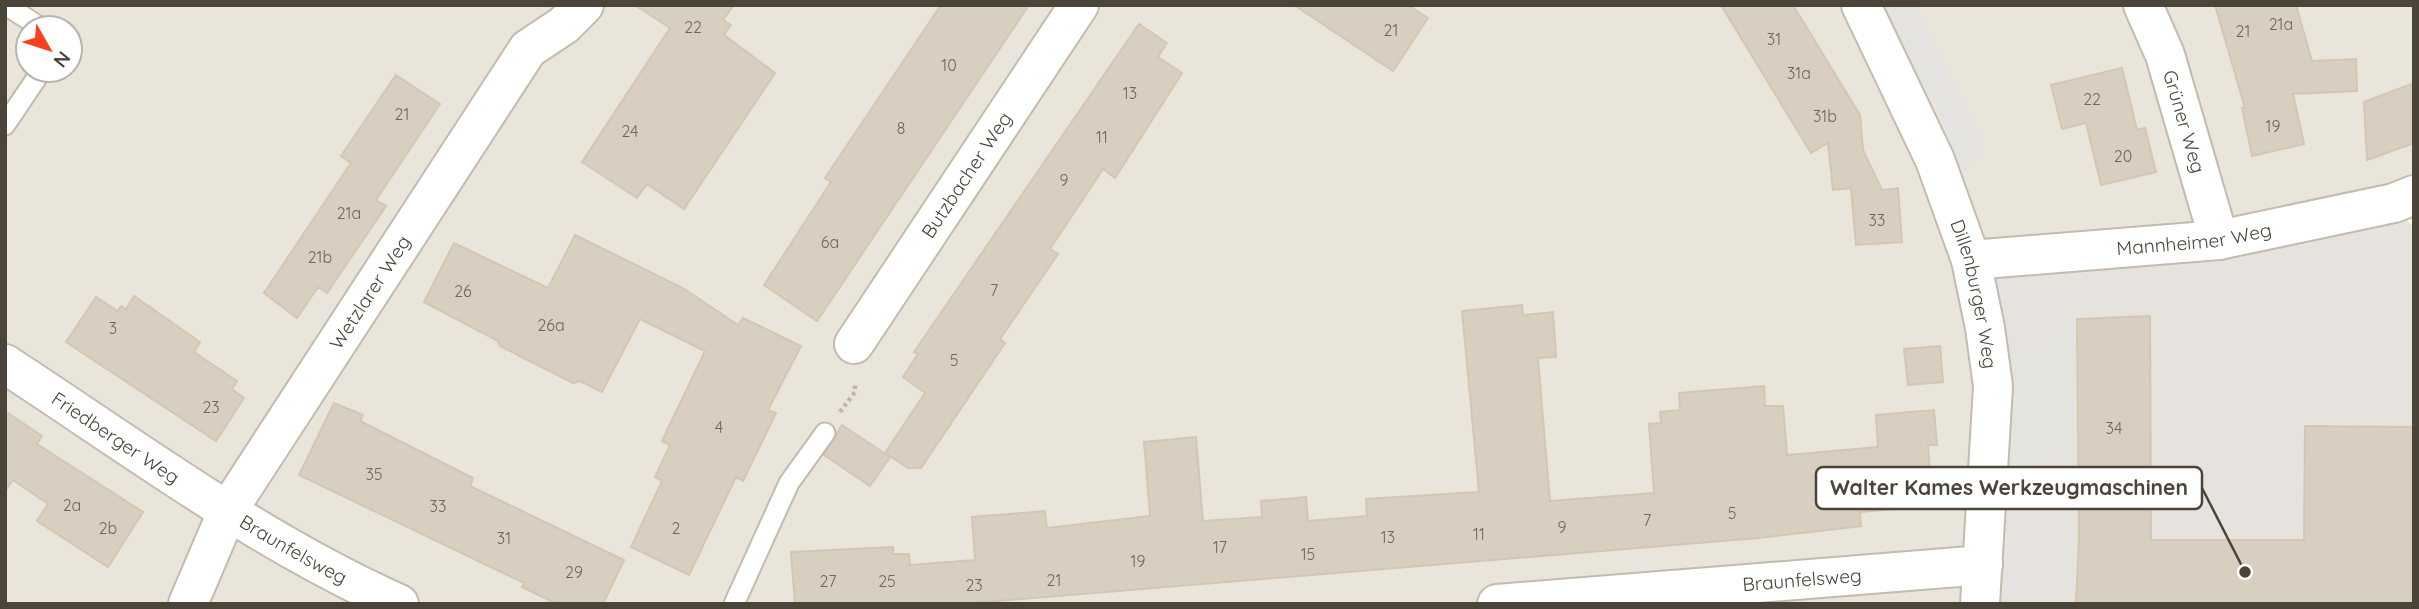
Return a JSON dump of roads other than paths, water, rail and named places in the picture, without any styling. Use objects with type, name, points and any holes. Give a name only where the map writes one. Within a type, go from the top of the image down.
[{"type":"street","name":"Wetzlarer Weg","points":[[188,604],[228,510],[528,49],[564,25],[584,5]]},
{"type":"street","name":"Butzbacher Weg","points":[[854,344],[1079,5]]},
{"type":"street","name":"Dillenburger Weg","points":[[1861,5],[1935,160],[1971,260],[1993,386],[1980,604]]},
{"type":"street","name":"Grüner Weg","points":[[2143,5],[2165,55],[2219,240]]},
{"type":"street","name":"Mannheimer Weg","points":[[1971,260],[2219,240],[2407,207]]},
{"type":"street","name":"Friedberger Weg","points":[[5,364],[228,510]]},
{"type":"street","name":"Braunfelsweg","points":[[228,510],[256,530],[334,575],[399,604]]},
{"type":"street","name":"Braunfelsweg","points":[[1497,604],[1983,565]]},
{"type":"lane","points":[[5,125],[33,84]]},
{"type":"lane","points":[[734,604],[789,483],[825,433]]},
{"type":"place","name":"Walter Kames Werkzeugmaschinen","points":[[2245,572]]}]
